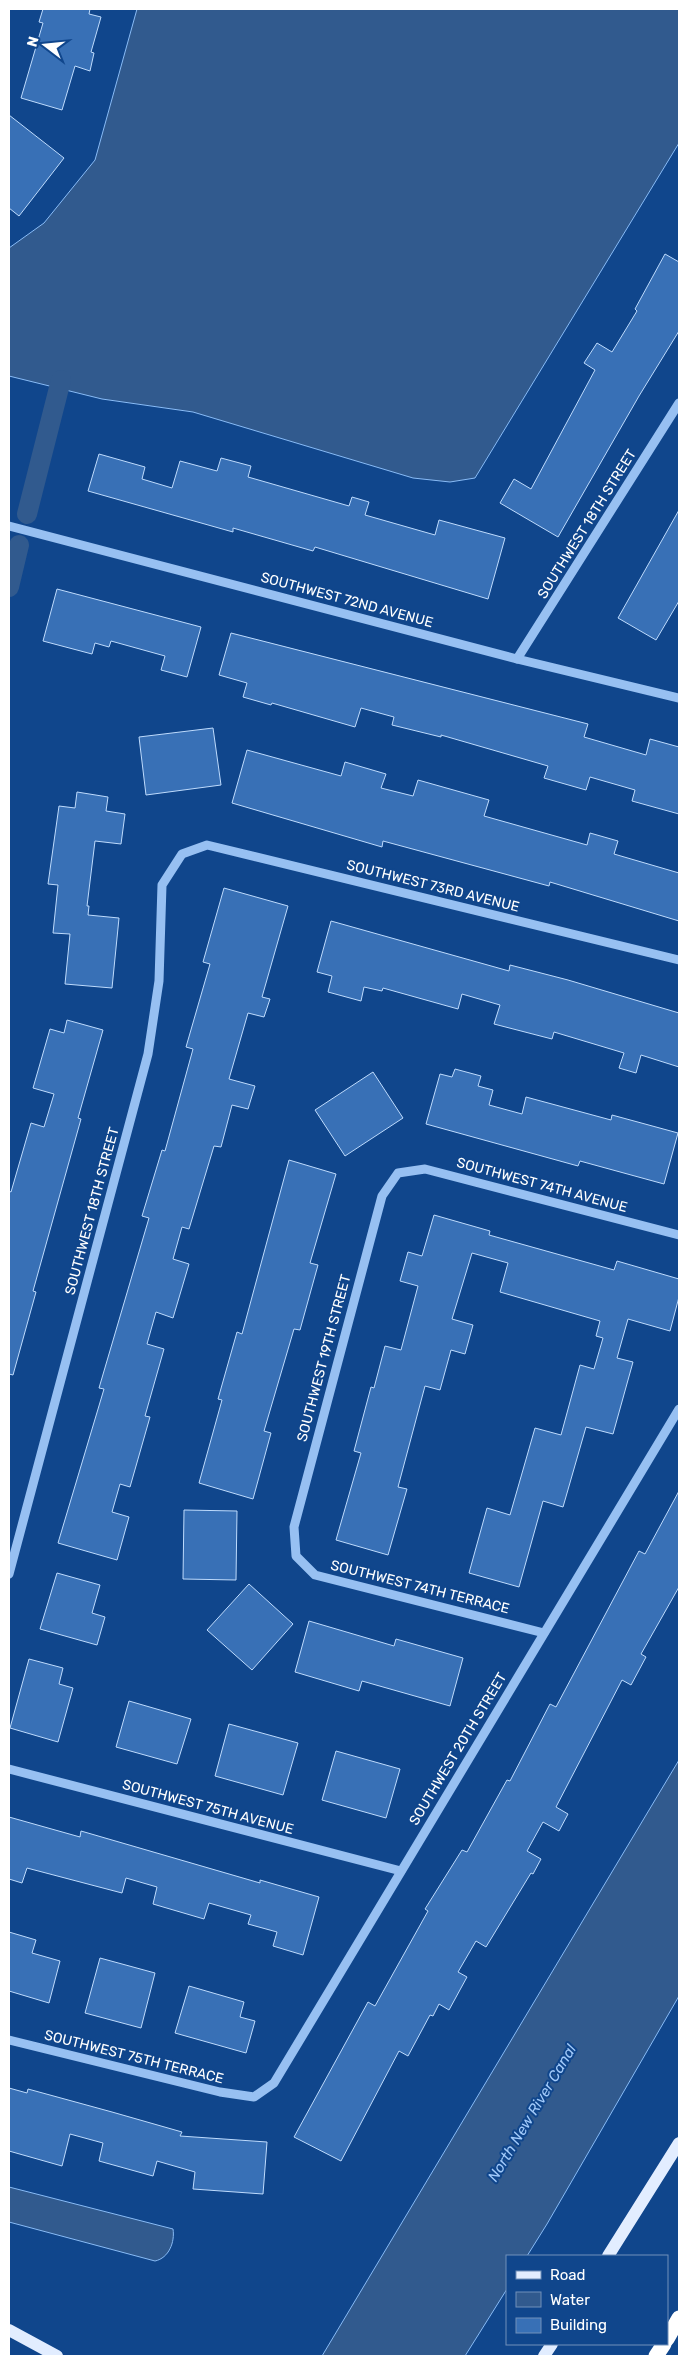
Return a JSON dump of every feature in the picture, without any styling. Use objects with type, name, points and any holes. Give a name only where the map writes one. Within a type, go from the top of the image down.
[{"type":"highway","points":[[668,2337],[679,2318]]},
{"type":"highway","points":[[656,2356],[663,2345]]},
{"type":"main road","points":[[609,2255],[679,2143]]},
{"type":"main road","points":[[9,2330],[57,2356]]},
{"type":"main road","points":[[544,2356],[551,2345]]},
{"type":"street","name":"SOUTHWEST 18TH STREET","points":[[517,659],[679,403]]},
{"type":"street","name":"SOUTHWEST 72ND AVENUE","points":[[9,526],[517,659],[679,698]]},
{"type":"street","name":"SOUTHWEST 73RD AVENUE","points":[[182,854],[207,845],[679,960]]},
{"type":"street","name":"SOUTHWEST 18TH STREET","points":[[9,1574],[148,1054],[159,981],[162,885],[182,854]]},
{"type":"street","name":"SOUTHWEST 74TH AVENUE","points":[[398,1173],[425,1169],[679,1234]]},
{"type":"street","name":"SOUTHWEST 19TH STREET","points":[[296,1556],[294,1526],[382,1196],[398,1173]]},
{"type":"street","name":"SOUTHWEST 20TH STREET","points":[[254,2097],[274,2083],[679,1409]]},
{"type":"street","name":"SOUTHWEST 74TH TERRACE","points":[[296,1556],[315,1575],[544,1633]]},
{"type":"street","name":"SOUTHWEST 75TH AVENUE","points":[[9,1769],[401,1871]]},
{"type":"street","name":"SOUTHWEST 75TH TERRACE","points":[[9,2040],[220,2092],[254,2097]]},
{"type":"water","points":[[137,9],[679,9],[679,143],[475,478],[450,482],[413,478],[193,412],[102,399],[9,376],[9,248],[44,223],[95,160]]},
{"type":"water","name":"North New River Canal","points":[[679,1760],[679,1996],[547,2224],[528,2255],[506,2255],[506,2291],[465,2356],[322,2356]]},
{"type":"water","points":[[9,2187],[173,2229],[172,2244],[164,2257],[155,2261],[9,2222]]},
{"type":"building","points":[[43,9],[90,9],[89,14],[101,17],[91,52],[94,53],[90,71],[75,66],[62,110],[21,98],[43,23],[39,22]]},
{"type":"building","points":[[9,115],[64,158],[19,216],[9,208]]},
{"type":"building","points":[[665,254],[679,262],[679,331],[639,396],[558,537],[500,503],[514,479],[531,489],[595,370],[584,363],[597,343],[612,352],[637,311],[635,309]]},
{"type":"building","points":[[99,454],[145,467],[142,479],[172,488],[180,461],[217,471],[221,458],[251,466],[248,477],[349,506],[352,497],[369,502],[365,515],[435,535],[439,520],[505,538],[488,599],[315,547],[313,551],[233,528],[233,532],[88,491]]},
{"type":"building","points":[[679,510],[679,601],[656,640],[618,618]]},
{"type":"building","points":[[57,589],[201,627],[187,677],[161,670],[165,656],[111,641],[109,647],[95,643],[92,654],[43,641]]},
{"type":"building","points":[[231,633],[588,724],[584,737],[646,755],[650,739],[679,747],[679,814],[632,801],[635,790],[590,777],[586,790],[544,778],[548,766],[441,735],[441,737],[392,725],[394,717],[361,708],[355,727],[272,703],[271,705],[243,697],[247,683],[219,675]]},
{"type":"building","points":[[213,728],[221,785],[146,795],[139,737]]},
{"type":"building","points":[[247,750],[341,776],[345,762],[386,774],[381,788],[413,796],[418,780],[489,800],[484,816],[587,845],[590,833],[618,841],[614,854],[679,873],[679,921],[550,882],[549,886],[383,841],[382,847],[232,803]]},
{"type":"building","points":[[77,792],[108,797],[106,811],[125,814],[121,844],[95,841],[87,906],[89,906],[88,915],[119,918],[112,988],[65,984],[70,934],[53,933],[58,885],[48,884],[59,806],[75,808]]},
{"type":"building","points":[[224,888],[288,906],[262,997],[270,999],[264,1017],[248,1013],[229,1079],[255,1086],[248,1109],[232,1105],[221,1147],[214,1146],[189,1229],[182,1227],[173,1259],[189,1264],[173,1318],[156,1312],[147,1344],[164,1349],[145,1416],[150,1417],[130,1487],[120,1484],[112,1512],[129,1517],[117,1560],[58,1543],[104,1389],[99,1388],[149,1218],[142,1216],[162,1150],[165,1151],[193,1049],[186,1047],[210,964],[203,962]]},
{"type":"building","points":[[331,921],[509,971],[510,965],[568,980],[679,1013],[679,1067],[641,1055],[636,1073],[619,1068],[624,1053],[554,1032],[552,1039],[494,1024],[500,1005],[462,994],[458,1009],[383,988],[382,991],[364,987],[361,1001],[328,992],[332,976],[317,972]]},
{"type":"building","points":[[67,1020],[103,1030],[78,1118],[81,1119],[33,1291],[36,1292],[13,1375],[9,1374],[9,1191],[11,1192],[31,1123],[44,1127],[54,1094],[33,1088],[50,1029],[64,1033]]},
{"type":"building","points":[[455,1069],[481,1076],[478,1086],[493,1090],[489,1105],[522,1114],[526,1097],[611,1120],[612,1115],[678,1133],[664,1184],[580,1161],[578,1166],[426,1124],[440,1074],[452,1077]]},
{"type":"building","points":[[373,1072],[403,1118],[345,1156],[315,1110]]},
{"type":"building","points":[[289,1160],[336,1174],[310,1263],[318,1265],[300,1330],[294,1329],[264,1431],[271,1433],[253,1499],[199,1483],[222,1400],[218,1399],[237,1332],[242,1334]]},
{"type":"building","points":[[434,1215],[490,1231],[489,1235],[614,1270],[617,1261],[679,1279],[679,1297],[670,1331],[628,1319],[617,1358],[633,1362],[613,1434],[586,1427],[563,1507],[543,1501],[519,1587],[469,1573],[487,1508],[510,1515],[535,1428],[561,1435],[580,1365],[594,1369],[603,1338],[596,1336],[600,1321],[500,1292],[508,1263],[472,1253],[452,1319],[473,1325],[465,1354],[451,1350],[440,1390],[425,1386],[398,1487],[407,1489],[388,1555],[336,1540],[361,1453],[354,1451],[371,1387],[374,1388],[385,1346],[401,1350],[418,1286],[400,1281],[408,1252],[422,1256]]},
{"type":"building","points":[[679,1491],[679,1587],[641,1654],[646,1657],[631,1685],[622,1680],[556,1807],[568,1814],[559,1831],[543,1822],[527,1851],[541,1859],[533,1874],[531,1873],[486,1947],[476,1941],[458,1972],[467,1977],[449,2010],[439,2004],[433,2016],[430,2015],[408,2056],[399,2051],[341,2161],[294,2137],[368,2002],[375,2006],[428,1911],[425,1909],[462,1850],[467,1852],[507,1780],[510,1781],[550,1704],[556,1707],[639,1551],[645,1554]]},
{"type":"building","points":[[184,1510],[237,1511],[236,1580],[183,1579]]},
{"type":"building","points":[[57,1573],[100,1585],[92,1613],[105,1617],[97,1645],[40,1629]]},
{"type":"building","points":[[249,1584],[293,1624],[252,1670],[207,1630]]},
{"type":"building","points":[[309,1621],[394,1646],[396,1639],[463,1658],[450,1706],[362,1681],[359,1691],[295,1672]]},
{"type":"building","points":[[29,1659],[63,1668],[59,1684],[73,1688],[58,1742],[10,1728]]},
{"type":"building","points":[[129,1701],[191,1719],[177,1764],[116,1747]]},
{"type":"building","points":[[229,1724],[298,1743],[283,1795],[215,1776]]},
{"type":"building","points":[[336,1751],[400,1769],[386,1818],[322,1800]]},
{"type":"building","points":[[9,1817],[80,1837],[81,1831],[260,1883],[260,1880],[319,1897],[303,1955],[273,1946],[277,1932],[248,1924],[251,1915],[209,1903],[204,1919],[153,1904],[157,1887],[126,1878],[122,1893],[27,1868],[22,1883],[9,1879]]},
{"type":"building","points":[[9,1932],[36,1940],[32,1953],[60,1961],[49,2003],[9,1991]]},
{"type":"building","points":[[100,1958],[155,1973],[141,2028],[85,2013]]},
{"type":"building","points":[[189,1986],[244,2002],[240,2017],[255,2021],[246,2053],[175,2033]]},
{"type":"building","points":[[9,2088],[27,2093],[28,2089],[112,2112],[182,2132],[180,2136],[267,2142],[263,2194],[193,2189],[195,2172],[157,2161],[153,2176],[99,2161],[103,2143],[70,2134],[62,2166],[9,2151]]},
{"type":"waterway","points":[[27,514],[61,380]]},
{"type":"waterway","points":[[9,587],[19,545]]}]
